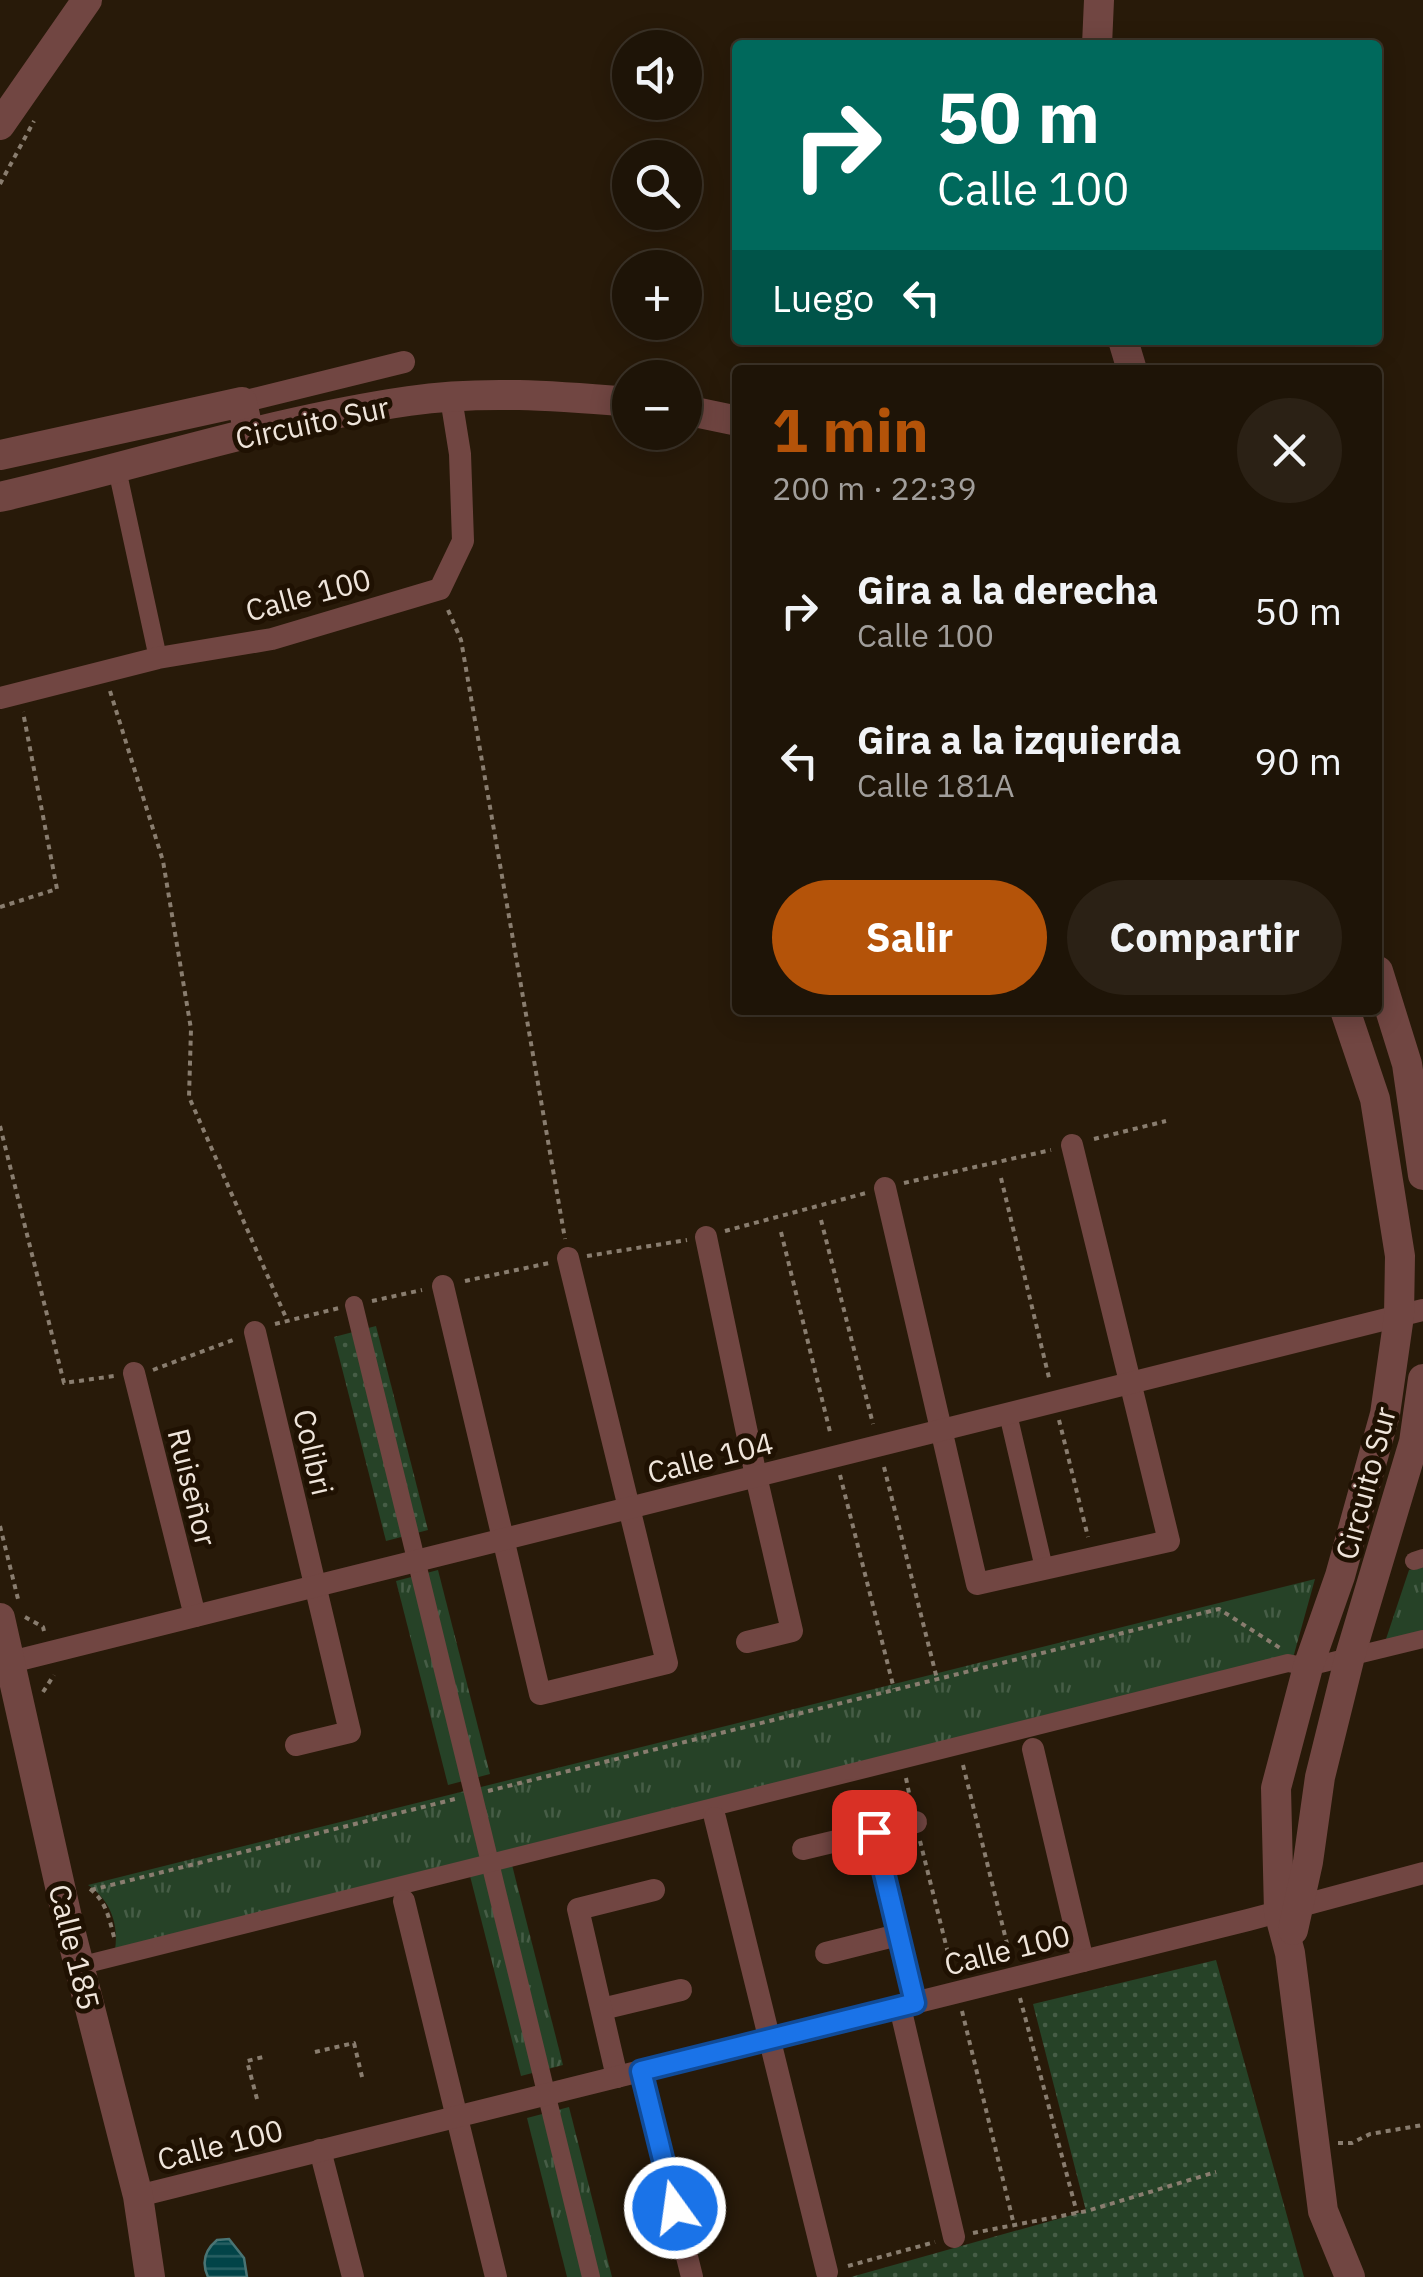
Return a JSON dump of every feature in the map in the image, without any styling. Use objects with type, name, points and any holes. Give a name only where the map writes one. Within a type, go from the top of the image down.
[{"type":"street","points":[[0,125],[86,0]]},
{"type":"street","points":[[1097,40],[1099,0]]},
{"type":"street","points":[[0,455],[404,362]]},
{"type":"street","name":"Circuito Sur","points":[[0,497],[249,434],[412,400],[528,393],[612,400]]},
{"type":"street","points":[[440,589],[462,541],[460,454],[451,398]]},
{"type":"street","points":[[242,402],[249,434]]},
{"type":"street","points":[[702,414],[732,420]]},
{"type":"street","points":[[76,437],[86,478]]},
{"type":"street","points":[[117,468],[158,658]]},
{"type":"street","name":"Calle 100","points":[[10,696],[158,658],[272,639],[440,589]]},
{"type":"street","points":[[1382,984],[1407,1064],[1423,1175]]},
{"type":"street","name":"Circuito Sur","points":[[1347,1015],[1375,1099],[1411,1313],[1340,1576],[1299,1663],[1276,1788],[1290,1953],[1322,2211],[1350,2277]]},
{"type":"street","points":[[885,1188],[977,1584],[1169,1540],[1072,1145]]},
{"type":"street","points":[[706,1237],[792,1631],[747,1642]]},
{"type":"street","points":[[443,1286],[540,1694],[667,1663],[568,1258]]},
{"type":"street","points":[[354,1305],[591,2277]]},
{"type":"street","name":"Calle 104","points":[[11,1662],[1411,1313]]},
{"type":"street","name":"Colibri","points":[[255,1332],[350,1732],[296,1745]]},
{"type":"street","name":"Ruiseñor","points":[[134,1373],[195,1616]]},
{"type":"street","name":"Circuito Sur","points":[[1287,1909],[1308,1862],[1320,1777],[1350,1656],[1414,1442],[1423,1379]]},
{"type":"street","points":[[1008,1414],[1044,1568]]},
{"type":"street","name":"Calle 185","points":[[0,1618],[79,1966],[138,2196],[150,2277]]},
{"type":"street","points":[[79,1966],[1288,1663],[1350,1656],[1423,1639]]},
{"type":"street","points":[[1032,1749],[1082,1961]]},
{"type":"street","points":[[715,1818],[828,2272]]},
{"type":"street","points":[[802,1849],[916,1822]]},
{"type":"street","points":[[874,1832],[898,1935],[954,2236]]},
{"type":"street","name":"Calle 100","points":[[138,2196],[1423,1873]]},
{"type":"street","points":[[617,2077],[578,1909],[654,1890]]},
{"type":"street","points":[[404,1901],[496,2277]]},
{"type":"street","points":[[826,1953],[898,1935]]},
{"type":"street","points":[[602,2009],[681,1990]]},
{"type":"street","points":[[641,2071],[692,2277]]},
{"type":"street","points":[[320,2150],[353,2277]]},
{"type":"path","points":[[440,589],[460,640],[568,1258]]},
{"type":"path","points":[[104,672],[163,861],[192,1029],[189,1097],[287,1320]]},
{"type":"path","points":[[0,907],[58,889],[10,696]]},
{"type":"path","points":[[0,1126],[64,1383],[154,1370],[287,1320],[568,1258],[706,1237],[885,1188],[1166,1121]]},
{"type":"path","points":[[1002,1178],[1092,1557]]},
{"type":"path","points":[[0,1526],[20,1611],[26,1619],[43,1627]]},
{"type":"path","points":[[111,1958],[114,1938],[107,1911],[99,1896],[88,1888],[1219,1609],[1299,1663]]},
{"type":"path","points":[[42,1706],[43,1692],[54,1675]]},
{"type":"path","points":[[316,2052],[354,2043],[363,2081]]},
{"type":"path","points":[[257,2099],[247,2061],[266,2056]]},
{"type":"path","points":[[1333,2143],[1352,2143],[1370,2134],[1423,2125]]},
{"type":"path","points":[[828,2272],[954,2236],[1087,2211],[1216,2172]]},
{"type":"green space","points":[[376,1326],[428,1530],[386,1541],[334,1337]]},
{"type":"green space","points":[[1423,1566],[1423,1632],[1385,1642],[1409,1570]]},
{"type":"green space","points":[[438,1570],[490,1774],[448,1785],[396,1581]]},
{"type":"green space","points":[[1315,1579],[1293,1658],[115,1950],[116,1931],[111,1913],[88,1885]]},
{"type":"green space","points":[[511,1861],[563,2065],[521,2076],[469,1872]]},
{"type":"green space","points":[[1216,1960],[1304,2277],[851,2277],[1086,2211],[1033,2004]]},
{"type":"green space","points":[[569,2107],[612,2277],[567,2277],[527,2118]]},
{"type":"water","points":[[229,2239],[244,2258],[247,2277],[208,2277],[207,2252],[217,2240]]},
{"type":"route","points":[[675,2208],[641,2071],[915,2003],[874,1832]]}]
